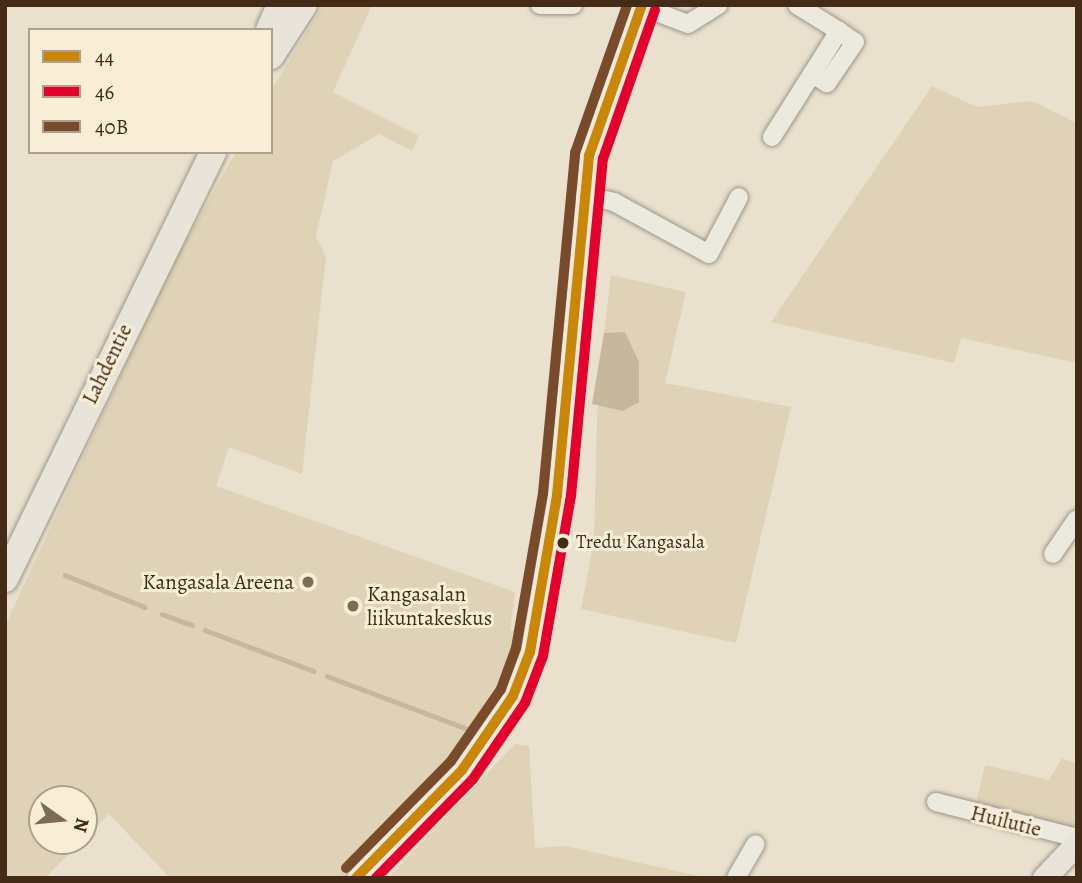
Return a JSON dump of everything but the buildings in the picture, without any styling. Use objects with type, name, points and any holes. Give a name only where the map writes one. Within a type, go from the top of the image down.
[{"type":"highway","points":[[270,28],[280,5]]},
{"type":"highway","points":[[273,41],[293,5]]},
{"type":"highway","points":[[273,53],[304,5]]},
{"type":"highway","name":"Lahdentie","points":[[5,579],[212,154]]},
{"type":"main road","points":[[1044,878],[1077,840]]},
{"type":"street","points":[[540,5],[573,5]]},
{"type":"street","points":[[356,878],[462,770],[513,696],[530,653],[554,519],[584,195],[596,124],[641,5],[688,24],[719,5]]},
{"type":"street","points":[[772,136],[839,31],[797,5]]},
{"type":"street","points":[[584,195],[614,202],[709,254],[739,197]]},
{"type":"street","points":[[1053,554],[1077,519]]},
{"type":"street","name":"Huilutie","points":[[936,802],[1077,840]]},
{"type":"street","points":[[736,878],[756,844]]},
{"type":"shaded area","points":[[323,5],[372,5],[333,92],[419,136],[412,151],[379,134],[333,161],[316,236],[326,257],[302,474],[229,447],[216,486],[515,592],[510,630],[523,634],[485,723],[444,778],[340,878],[170,878],[109,814],[98,825],[98,785],[28,785],[28,855],[68,855],[45,878],[5,878],[5,626],[170,269],[235,154],[273,154],[273,88]]},
{"type":"shaded area","points":[[932,86],[977,107],[1032,101],[1077,123],[1077,363],[961,338],[954,363],[771,322]]},
{"type":"shaded area","points":[[611,275],[686,292],[665,383],[791,407],[736,643],[581,609],[594,541],[598,382]]},
{"type":"shaded area","points":[[625,332],[639,362],[639,402],[623,411],[592,404],[604,333]]},
{"type":"shaded area","points":[[515,744],[529,746],[535,848],[566,846],[707,878],[388,878]]},
{"type":"shaded area","points":[[1062,758],[1077,764],[1077,823],[1065,835],[975,807],[985,765],[1049,780]]},
{"type":"waterway","points":[[65,575],[145,607]]},
{"type":"waterway","points":[[162,614],[192,625]]},
{"type":"waterway","points":[[205,630],[314,671]]},
{"type":"waterway","points":[[327,676],[468,729]]},
{"type":"transit line","name":"40B","points":[[346,868],[451,761],[501,689],[516,648],[543,493],[575,153],[627,5]]},
{"type":"transit line","name":"44","points":[[356,878],[462,770],[513,696],[530,652],[557,495],[589,156],[642,5]]},
{"type":"transit line","name":"46","points":[[376,878],[473,779],[525,703],[543,656],[571,496],[603,159],[655,10]]},
{"type":"place","name":"Tredu Kangasala","points":[[563,543]]},
{"type":"place","name":"Kangasala Areena","points":[[308,582]]},
{"type":"place","name":"Kangasalan liikuntakeskus","points":[[353,606]]}]
